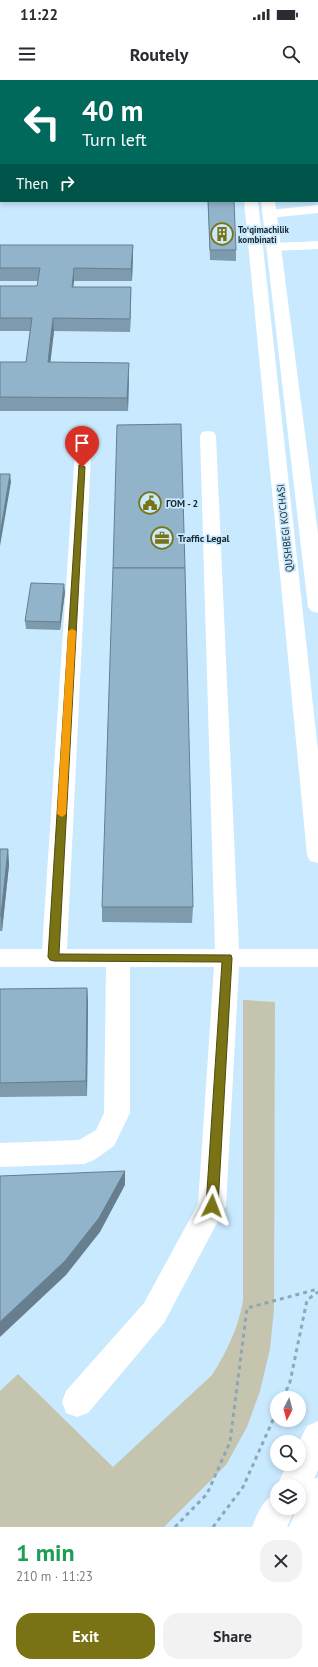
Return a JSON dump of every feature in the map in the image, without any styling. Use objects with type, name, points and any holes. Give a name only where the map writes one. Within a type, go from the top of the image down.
[{"type":"main road","name":"QUSHBEGI KO'CHASI","points":[[251,202],[318,855]]},
{"type":"main road","points":[[317,596],[269,207],[318,209]]},
{"type":"main road","points":[[274,247],[318,245]]},
{"type":"main road","points":[[54,957],[84,435]]},
{"type":"main road","points":[[77,1402],[154,1313],[212,1206],[227,958],[208,436]]},
{"type":"main road","points":[[0,958],[318,958]]},
{"type":"main road","points":[[0,1155],[84,1152],[105,1138],[117,1113],[118,958]]},
{"type":"main road","points":[[297,1479],[318,1438]]},
{"type":"main road","points":[[304,1527],[318,1493]]},
{"type":"main road","points":[[268,1527],[276,1515]]},
{"type":"path","points":[[286,1391],[290,1382],[307,1300],[318,1290]]},
{"type":"path","points":[[175,1527],[206,1494],[230,1442],[247,1308],[318,1290]]},
{"type":"path","points":[[213,1527],[243,1487],[270,1427]]},
{"type":"green space","points":[[243,1000],[275,1002],[274,1309],[270,1349],[260,1391],[247,1427],[226,1465],[164,1527],[0,1527],[0,1391],[18,1374],[113,1467],[212,1375],[227,1349],[238,1321],[243,1301]]},
{"type":"building","name":"Toʻqimachilik kombinati","points":[[208,202],[234,202],[236,250],[210,250]]},
{"type":"building","points":[[0,245],[133,245],[131,269],[74,268],[72,287],[131,287],[130,319],[53,318],[48,362],[129,363],[127,398],[0,397],[0,362],[26,362],[32,318],[0,318],[0,286],[37,286],[40,268],[0,268]]},
{"type":"building","points":[[181,424],[185,568],[113,568],[117,425]]},
{"type":"building","points":[[0,474],[10,474],[0,535]]},
{"type":"building","points":[[113,568],[185,568],[193,907],[102,907]]},
{"type":"building","points":[[31,583],[64,584],[60,622],[25,621]]},
{"type":"building","points":[[0,849],[8,849],[1,915],[0,915]]},
{"type":"building","points":[[87,988],[86,1081],[0,1083],[0,989]]},
{"type":"building","points":[[125,1171],[99,1218],[65,1261],[0,1322],[0,1176]]},
{"type":"slow traffic","points":[[62,814],[72,631]]},
{"type":"place","name":"Toʻqimachilik kombinati","points":[[222,234]]},
{"type":"place","name":"ГОМ - 2","points":[[150,503]]},
{"type":"place","name":"Traffic Legal","points":[[162,538]]},
{"type":"route","points":[[82,467],[54,957],[227,958],[212,1206]]}]
